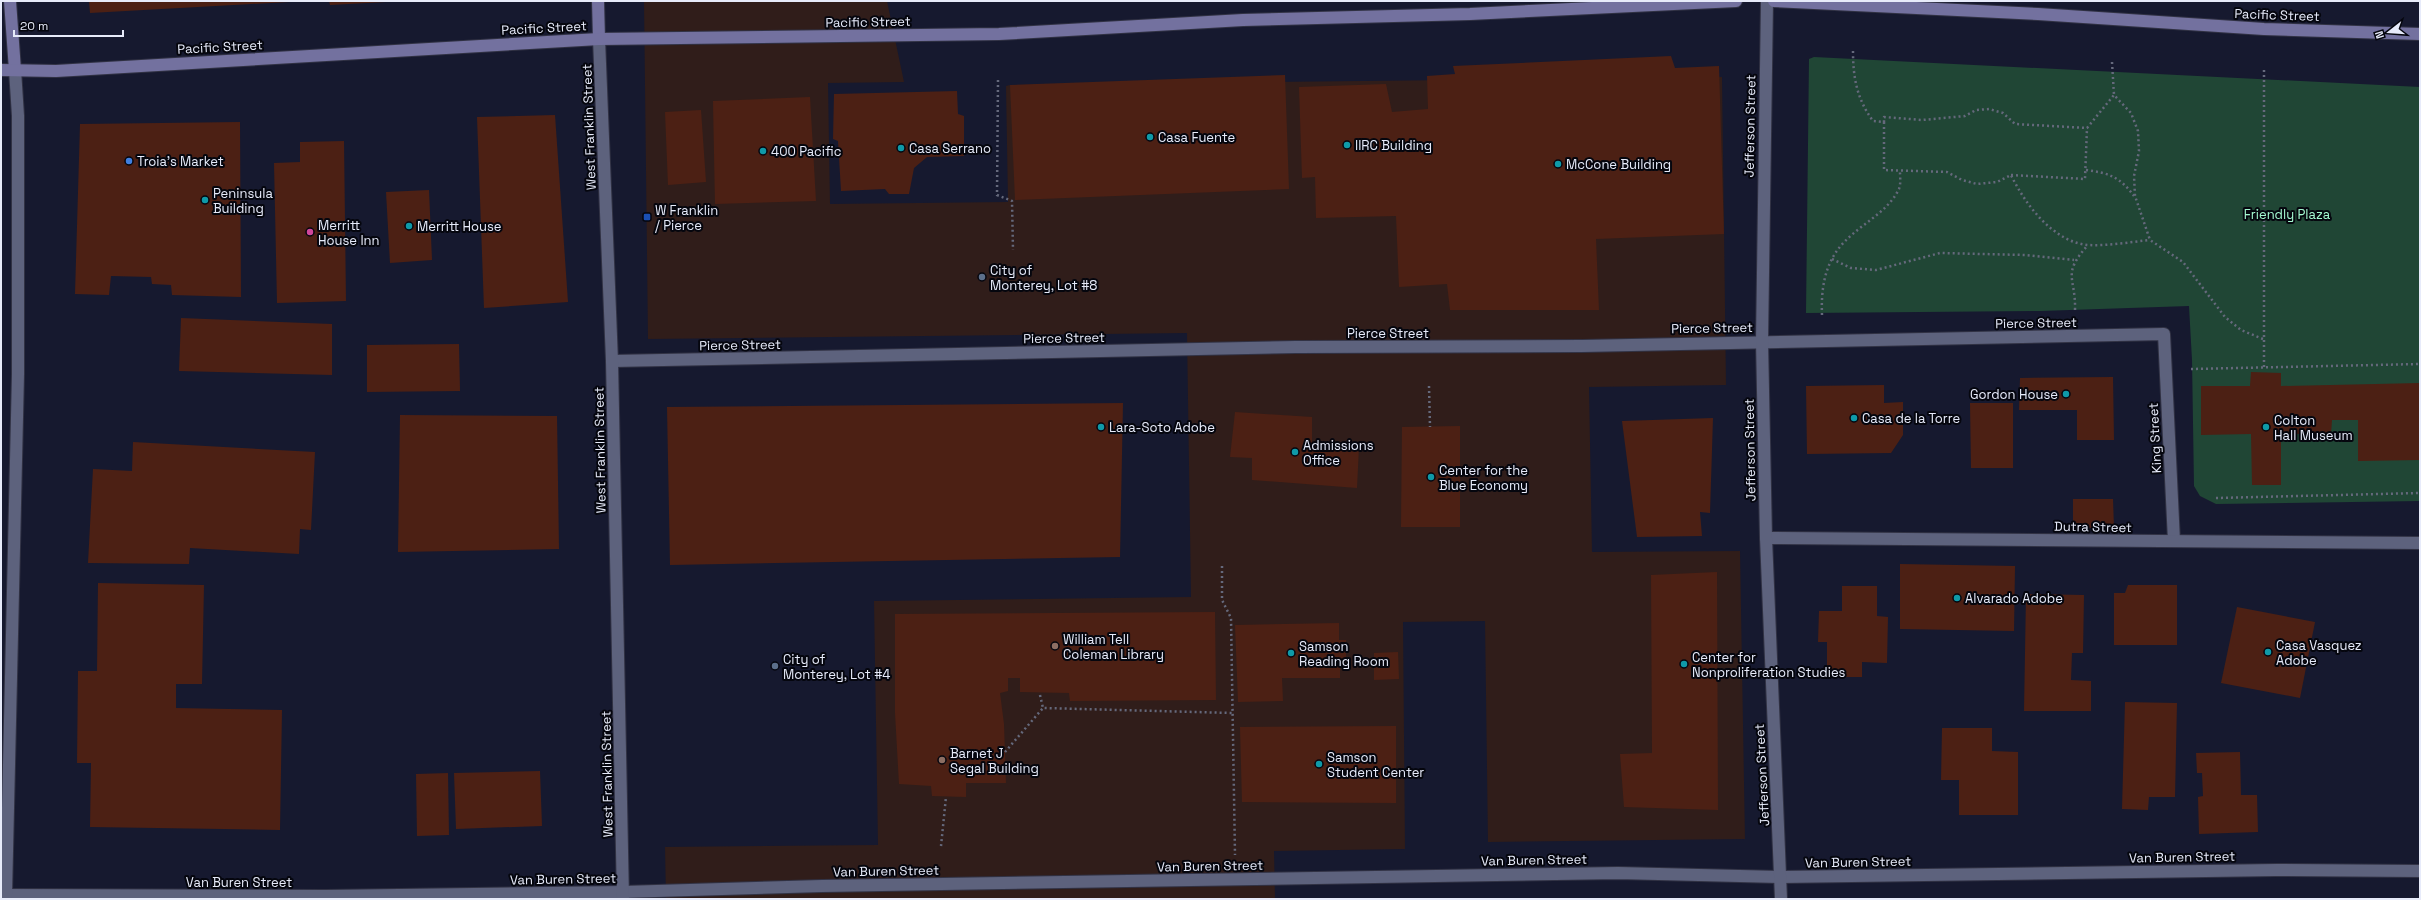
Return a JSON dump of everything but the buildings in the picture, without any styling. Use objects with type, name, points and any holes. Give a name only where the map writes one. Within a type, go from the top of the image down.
[{"type":"main road","points":[[10,1],[15,70]]},
{"type":"main road","name":"West Franklin Street","points":[[598,1],[599,39]]},
{"type":"main road","name":"Pacific Street","points":[[1,70],[56,71],[599,39],[999,34],[1243,20],[1470,14],[1736,1]]},
{"type":"main road","name":"Pacific Street","points":[[1774,1],[2038,14],[2264,29],[2420,34]]},
{"type":"street","name":"Jefferson Street","points":[[1767,1],[1762,341],[1766,538],[1781,899]]},
{"type":"street","name":"West Franklin Street","points":[[599,39],[612,362],[623,896]]},
{"type":"street","points":[[3,895],[18,374],[18,116],[15,70]]},
{"type":"street","name":"Pierce Street","points":[[612,362],[1288,347],[1582,346],[1762,341],[1823,342],[2164,334]]},
{"type":"street","name":"King Street","points":[[2164,334],[2174,541]]},
{"type":"street","name":"Dutra Street","points":[[1766,538],[2420,543]]},
{"type":"street","name":"Van Buren Street","points":[[3,895],[623,896],[822,886],[1618,873],[1780,877],[2276,870],[2420,871]]},
{"type":"path","points":[[1853,51],[1856,90],[1865,109],[1873,121],[1884,122]]},
{"type":"path","points":[[2112,62],[2114,95],[2131,112],[2138,131],[2139,151],[2134,176],[2135,196],[2150,240],[2183,262],[2226,317],[2242,330],[2263,339]]},
{"type":"path","points":[[2264,68],[2264,367]]},
{"type":"path","points":[[998,80],[997,195],[1012,202],[1013,250]]},
{"type":"path","points":[[2087,128],[2015,124],[2003,114],[1989,109],[1976,110],[1965,116],[1929,119],[1884,117],[1884,170],[1947,172],[1962,180],[1977,184],[1997,182],[2011,175],[2085,179],[2087,128],[2114,95]]},
{"type":"path","points":[[2086,170],[2107,173],[2127,186],[2135,196]]},
{"type":"path","points":[[1823,342],[1822,289],[1832,260],[1840,248],[1854,233],[1891,201],[1900,188],[1900,171]]},
{"type":"path","points":[[2011,175],[2019,193],[2049,227],[2067,238],[2088,245],[2150,240]]},
{"type":"path","points":[[2074,336],[2075,303],[2071,278],[2074,260],[2088,245]]},
{"type":"path","points":[[1832,260],[1851,268],[1876,270],[1940,253],[2024,255],[2074,260]]},
{"type":"path","points":[[2165,370],[2420,364]]},
{"type":"path","points":[[1429,386],[1430,427]]},
{"type":"path","points":[[2216,498],[2420,493]]},
{"type":"path","points":[[1222,566],[1222,600],[1231,618],[1236,879]]},
{"type":"path","points":[[1040,695],[1043,708]]},
{"type":"path","points":[[1043,708],[1233,713]]},
{"type":"path","points":[[1005,752],[1043,708]]},
{"type":"path","points":[[941,846],[946,797]]},
{"type":"shaded area","points":[[644,1],[887,1],[904,82],[828,83],[830,204],[1008,202],[1006,86],[1010,85],[1722,77],[1726,385],[1589,387],[1592,552],[1740,551],[1745,839],[1488,842],[1485,621],[1403,622],[1405,849],[1274,851],[1275,899],[666,899],[665,847],[878,845],[874,601],[1191,597],[1187,333],[648,339]]},
{"type":"green space","name":"Friendly Plaza","points":[[1814,57],[2420,87],[2420,501],[2216,504],[2200,496],[2194,486],[2192,360],[2189,306],[2040,311],[1806,313],[1809,59]]},
{"type":"place","name":"Casa Fuente","points":[[1150,137]]},
{"type":"place","name":"IIRC Building","points":[[1347,145]]},
{"type":"place","name":"Casa Serrano","points":[[901,148]]},
{"type":"place","name":"400 Pacific","points":[[763,151]]},
{"type":"place","name":"Troia's Market","points":[[129,161]]},
{"type":"place","name":"McCone Building","points":[[1558,164]]},
{"type":"place","name":"Peninsula Building","points":[[205,200]]},
{"type":"place","name":"W Franklin / Pierce","points":[[647,217]]},
{"type":"place","name":"Merritt House","points":[[409,226]]},
{"type":"place","name":"Merritt House Inn","points":[[310,232]]},
{"type":"place","name":"City of Monterey, Lot #8","points":[[982,277]]},
{"type":"place","name":"Gordon House","points":[[2066,394]]},
{"type":"place","name":"Casa de la Torre","points":[[1854,418]]},
{"type":"place","name":"Lara-Soto Adobe","points":[[1101,427]]},
{"type":"place","name":"Colton Hall Museum","points":[[2266,427]]},
{"type":"place","name":"Admissions Office","points":[[1295,452]]},
{"type":"place","name":"Center for the Blue Economy","points":[[1431,477]]},
{"type":"place","name":"Alvarado Adobe","points":[[1957,598]]},
{"type":"place","name":"William Tell Coleman Library","points":[[1055,646]]},
{"type":"place","name":"Casa Vasquez Adobe","points":[[2268,652]]},
{"type":"place","name":"Samson Reading Room","points":[[1291,653]]},
{"type":"place","name":"Center for Nonproliferation Studies","points":[[1684,664]]},
{"type":"place","name":"City of Monterey, Lot #4","points":[[775,666]]},
{"type":"place","name":"Barnet J Segal Building","points":[[942,760]]},
{"type":"place","name":"Samson Student Center","points":[[1319,764]]}]
